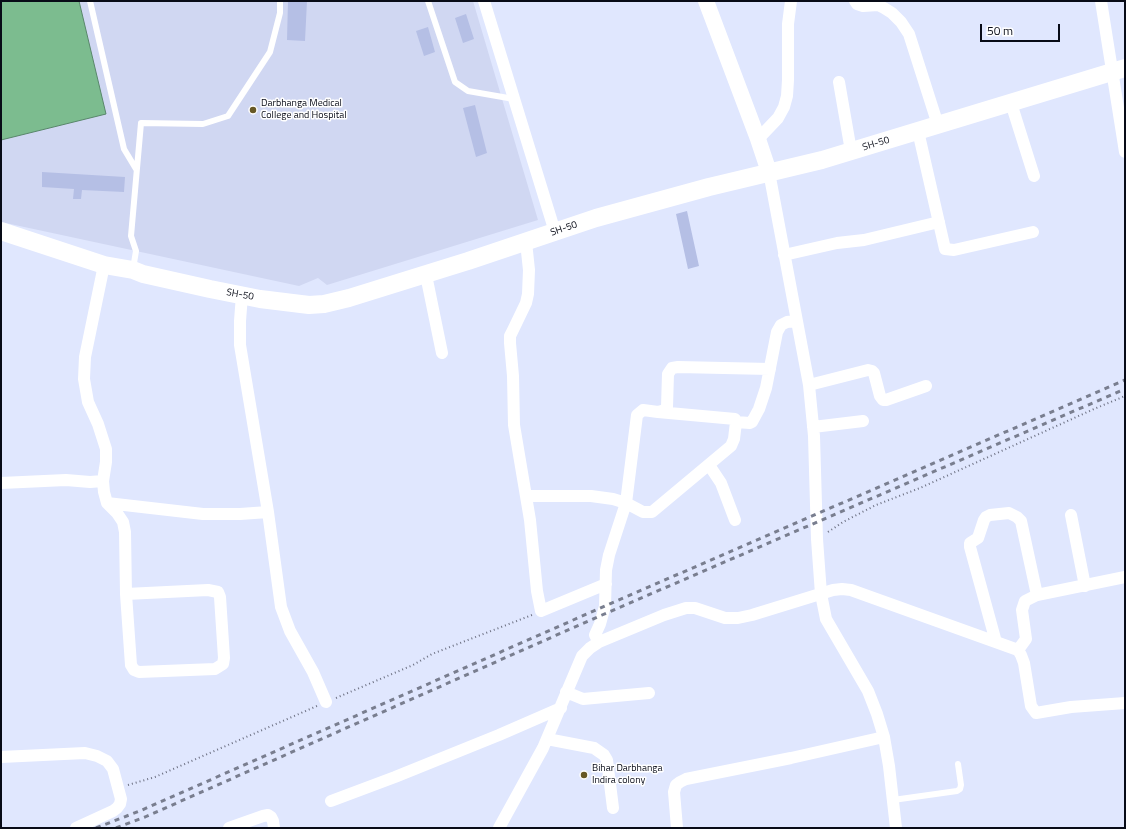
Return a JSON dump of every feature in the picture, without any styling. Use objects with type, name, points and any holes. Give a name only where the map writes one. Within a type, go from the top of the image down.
[{"type":"main road","name":"SH-50","points":[[1,231],[104,265],[133,270],[210,289],[309,305],[324,304],[426,275],[596,218],[769,172],[822,160],[1118,70]]},
{"type":"street","points":[[484,1],[555,232]]},
{"type":"street","points":[[706,1],[769,172],[809,385],[813,427],[817,539],[821,594],[826,620],[868,691],[877,714],[884,737],[896,828]]},
{"type":"street","points":[[758,139],[778,118],[784,107],[787,96],[788,24],[791,1]]},
{"type":"street","points":[[855,1],[857,4],[863,6],[878,5],[892,13],[901,22],[908,34],[938,125]]},
{"type":"street","points":[[1101,1],[1118,70],[1125,152]]},
{"type":"street","points":[[839,82],[851,151]]},
{"type":"street","points":[[1011,103],[1034,176]]},
{"type":"street","points":[[918,131],[946,249],[949,250],[1033,232]]},
{"type":"street","points":[[784,255],[836,243],[864,240],[939,222]]},
{"type":"street","points":[[526,242],[529,270],[528,294],[526,303],[512,330],[510,342],[513,376],[514,426],[527,496],[537,591],[541,611],[606,584]]},
{"type":"street","points":[[104,265],[85,357],[84,379],[88,402],[98,424],[106,449],[106,462],[103,481],[104,492],[107,503],[120,518],[125,532],[126,594],[131,665],[134,670],[139,672],[215,669],[223,664],[224,658],[220,597],[218,592],[208,590],[126,594]]},
{"type":"street","points":[[426,275],[442,352]]},
{"type":"street","points":[[242,295],[240,345],[268,512],[281,607],[290,631],[313,672],[326,702]]},
{"type":"street","points":[[527,496],[591,496],[613,499],[626,503],[643,512],[652,512],[731,446],[734,439],[736,422],[750,423],[754,420],[761,403],[770,369],[775,340],[781,325],[796,320]]},
{"type":"street","points":[[658,412],[665,410],[667,407],[668,374],[672,368],[770,369]]},
{"type":"street","points":[[809,385],[868,370],[872,371],[874,374],[880,396],[883,400],[926,386]]},
{"type":"street","points":[[599,642],[595,635],[605,606],[606,570],[609,555],[626,503],[637,415],[643,410],[735,419]]},
{"type":"street","points":[[813,427],[863,421]]},
{"type":"street","points":[[709,465],[721,483],[735,520]]},
{"type":"street","points":[[1,483],[66,480],[90,482],[103,481]]},
{"type":"street","points":[[107,503],[203,514],[268,512]]},
{"type":"street","points":[[996,642],[970,548],[970,543],[978,538],[986,517],[990,515],[1009,513],[1017,517],[1021,522],[1037,596]]},
{"type":"street","points":[[1071,515],[1086,586]]},
{"type":"street","points":[[1018,650],[1026,639],[1022,605],[1025,601],[1037,596],[1125,577]]},
{"type":"street","points":[[499,828],[547,739],[582,656],[599,642],[664,615],[686,608],[695,608],[725,618],[738,618],[833,590],[842,589],[859,592],[1018,650],[1024,662],[1031,706],[1036,713],[1071,707],[1125,703]]},
{"type":"street","points":[[566,692],[583,699],[648,693]]},
{"type":"street","points":[[331,801],[492,738],[561,708]]},
{"type":"street","points":[[677,828],[674,792],[676,785],[686,779],[791,758],[884,737]]},
{"type":"street","points":[[547,739],[594,748],[604,755],[607,760],[613,808]]},
{"type":"street","points":[[1,756],[85,754],[97,756],[107,761],[113,769],[121,799],[120,804],[113,811],[76,828]]},
{"type":"street","points":[[229,828],[268,815],[274,821],[274,828]]},
{"type":"lane","points":[[90,1],[124,149],[136,169]]},
{"type":"lane","points":[[133,270],[136,251],[131,236],[140,123],[203,124],[228,116],[270,52],[280,13],[280,1]]},
{"type":"lane","points":[[428,1],[455,82],[468,91],[514,99]]},
{"type":"lane","points":[[893,800],[957,791],[960,789],[961,785],[958,764]]},
{"type":"path","points":[[817,539],[843,522],[876,505],[920,488],[1125,396]]},
{"type":"shaded area","name":"Darbhanga Medical College and Hospital","points":[[1,1],[473,1],[538,220],[327,285],[318,278],[299,286],[1,222]]},
{"type":"shaded area","points":[[1,1],[79,1],[106,114],[1,140]]},
{"type":"building","points":[[288,1],[307,1],[305,41],[287,40]]},
{"type":"building","points":[[466,14],[474,39],[463,43],[455,18]]},
{"type":"building","points":[[428,27],[435,52],[424,56],[416,31]]},
{"type":"building","points":[[475,105],[487,153],[476,157],[463,108]]},
{"type":"building","points":[[42,172],[125,177],[124,192],[82,190],[81,199],[73,199],[74,189],[42,187]]},
{"type":"building","points":[[687,211],[699,266],[688,269],[676,214]]},
{"type":"railway","points":[[96,828],[142,810],[605,606],[1125,380]]},
{"type":"railway","points":[[116,828],[145,817],[602,615],[1125,389]]},
{"type":"place","name":"Darbhanga Medical College and Hospital","points":[[253,110]]},
{"type":"place","name":"Bihar Darbhanga Indira colony","points":[[584,775]]}]
